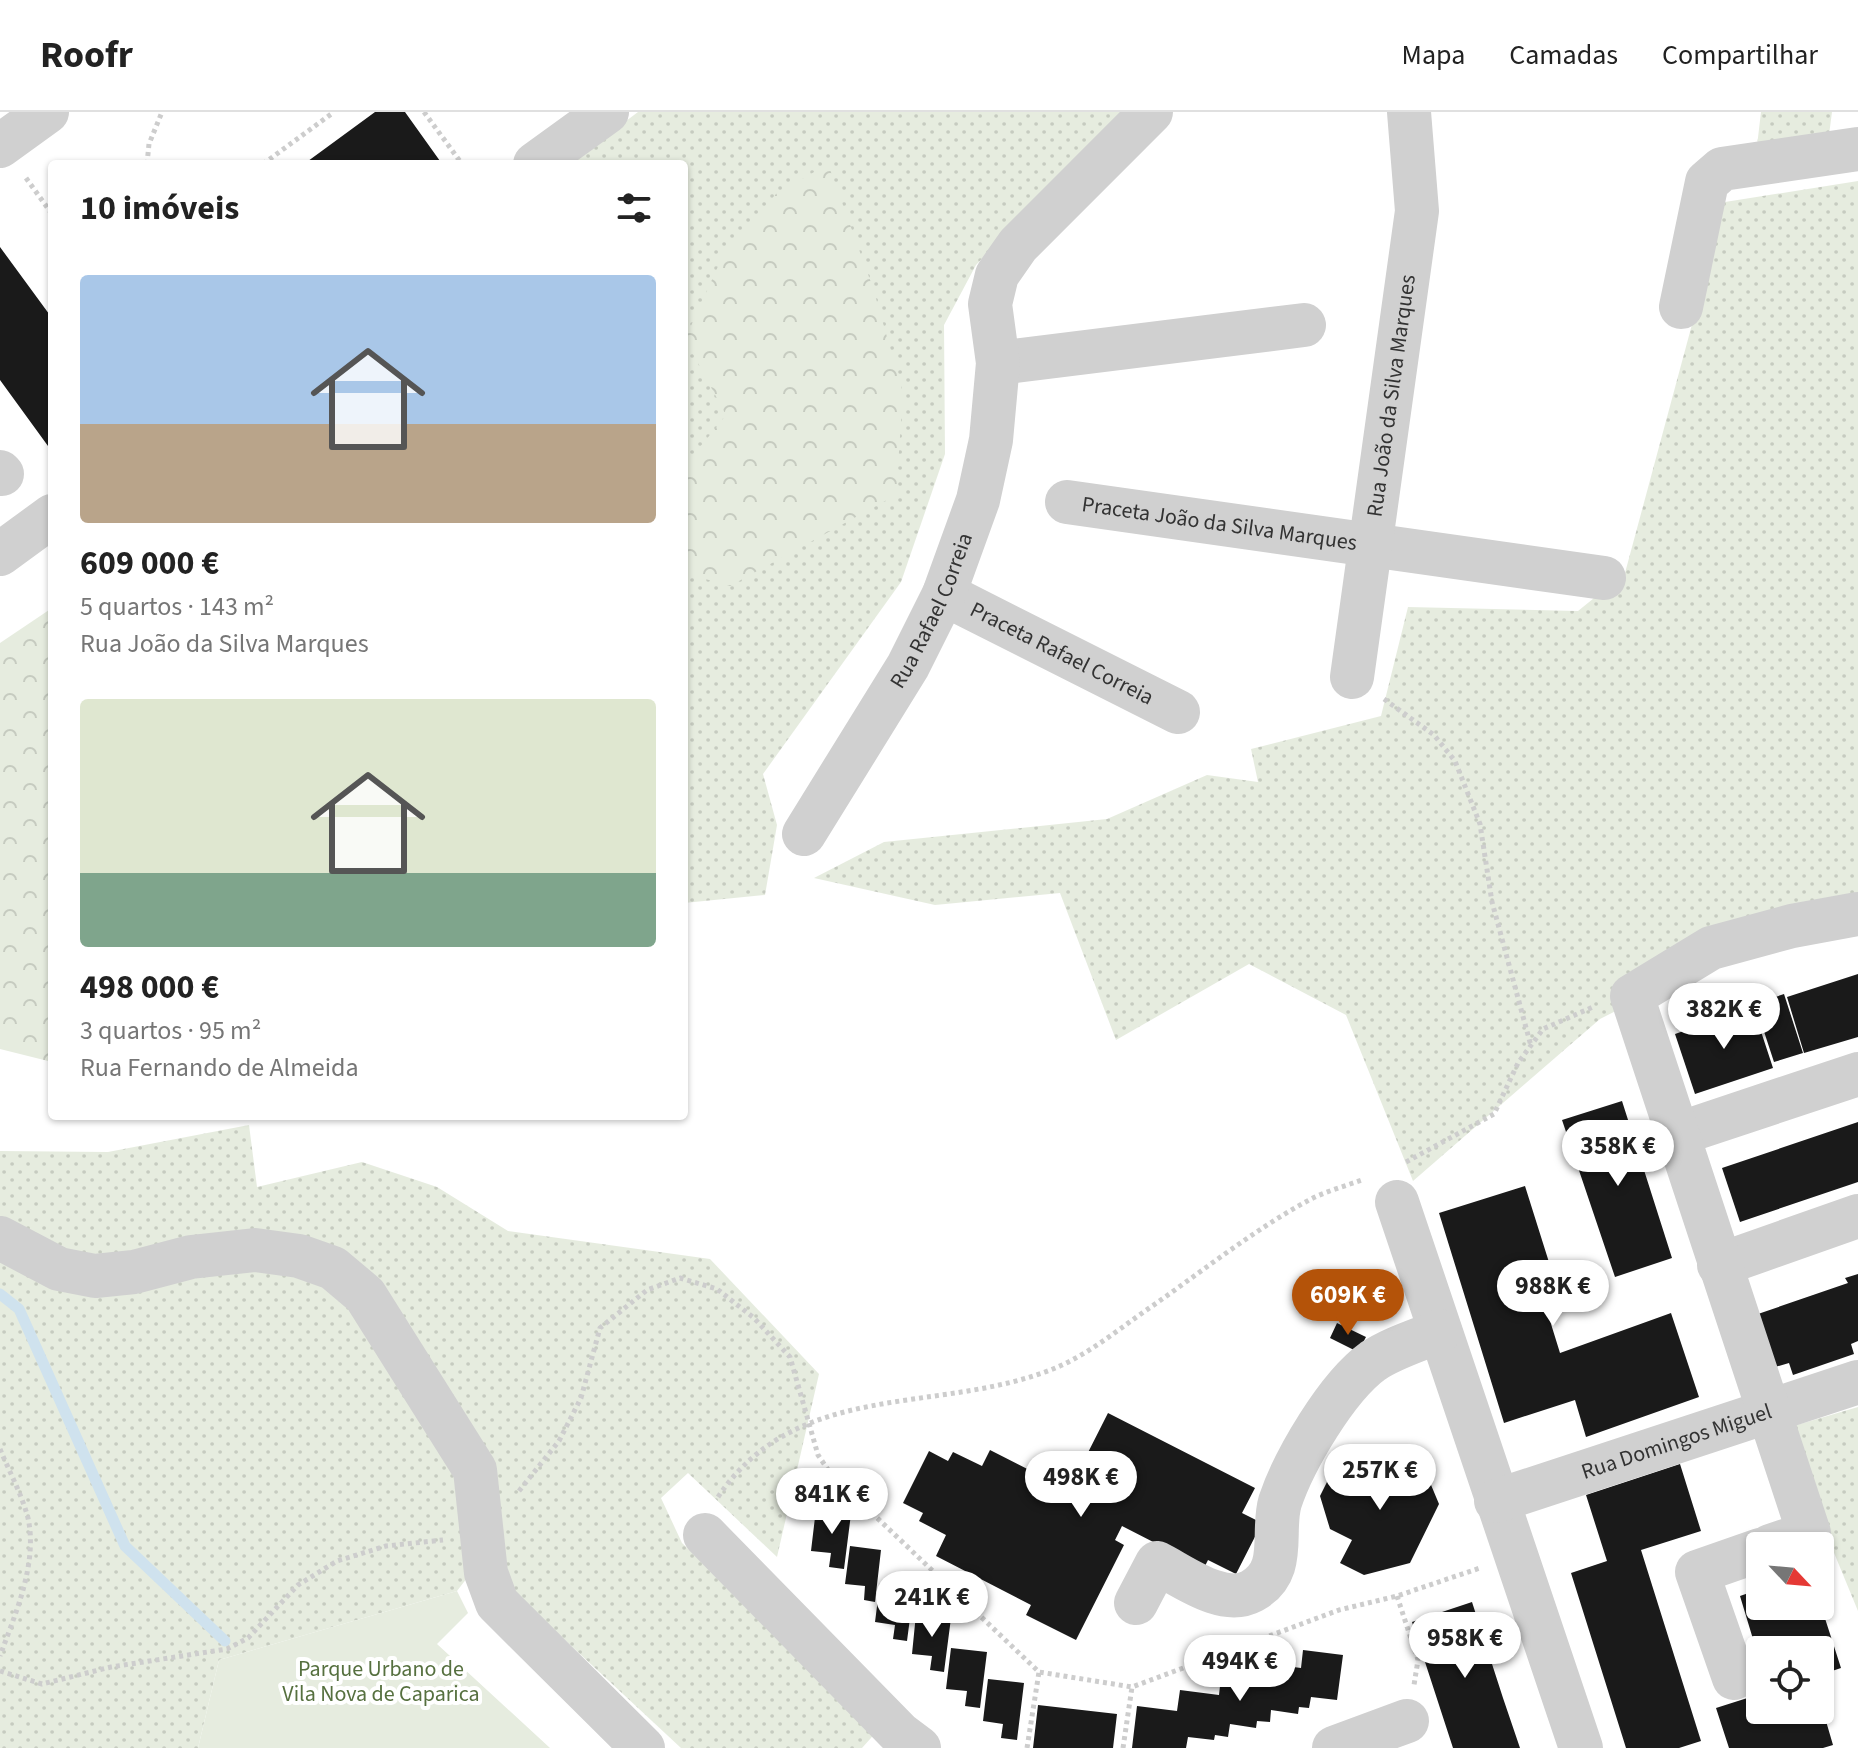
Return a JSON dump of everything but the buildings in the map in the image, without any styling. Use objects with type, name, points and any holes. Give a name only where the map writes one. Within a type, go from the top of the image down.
[{"type":"street","points":[[0,146],[47,112]]},
{"type":"street","points":[[541,160],[607,112]]},
{"type":"street","name":"Rua Rafael Correia","points":[[804,834],[908,666],[944,594],[978,500],[991,440],[998,363],[990,304],[997,275],[1018,245],[1151,112]]},
{"type":"street","name":"Rua João da Silva Marques","points":[[1352,677],[1417,211],[1409,112]]},
{"type":"street","points":[[1681,307],[1707,182],[1722,169],[1858,149]]},
{"type":"street","points":[[998,363],[1304,325]]},
{"type":"street","name":"Praceta João da Silva Marques","points":[[1067,502],[1604,578]]},
{"type":"street","points":[[0,554],[48,519]]},
{"type":"street","name":"Praceta Rafael Correia","points":[[944,594],[1178,712]]},
{"type":"street","points":[[1809,1532],[1632,996],[1711,948],[1792,926],[1858,914]]},
{"type":"street","points":[[1678,1134],[1858,1074]]},
{"type":"street","points":[[1391,1187],[1581,1748]]},
{"type":"street","points":[[1719,1265],[1858,1216]]},
{"type":"street","points":[[0,1238],[59,1269],[95,1276],[134,1272],[191,1257],[255,1250],[299,1256],[333,1268],[365,1295],[453,1430],[475,1470],[486,1573],[497,1603],[562,1671],[643,1748]]},
{"type":"street","points":[[1136,1603],[1157,1563],[1229,1596],[1253,1590],[1264,1581],[1277,1556],[1282,1498],[1333,1403],[1374,1360],[1440,1331]]},
{"type":"street","name":"Rua Domingos Miguel","points":[[1496,1501],[1858,1382]]},
{"type":"street","points":[[705,1535],[901,1743]]},
{"type":"street","points":[[1734,1678],[1697,1572],[1746,1555]]},
{"type":"street","points":[[1334,1748],[1407,1721]]},
{"type":"path","points":[[147,160],[149,144],[162,112]]},
{"type":"path","points":[[268,160],[333,112]]},
{"type":"path","points":[[424,112],[459,160]]},
{"type":"path","points":[[1352,677],[1434,735],[1455,761],[1480,824],[1492,902],[1531,1046]]},
{"type":"path","points":[[705,1535],[711,1507],[728,1481],[764,1449],[808,1421],[848,1410],[1024,1380],[1072,1363],[1312,1199],[1391,1187],[1494,1114],[1518,1063],[1543,1029],[1582,1010],[1632,996]]},
{"type":"path","points":[[0,1449],[27,1517],[30,1541],[25,1580],[0,1656]]},
{"type":"path","points":[[1397,1596],[1418,1660]]},
{"type":"path","points":[[1027,1748],[1039,1672]]},
{"type":"path","points":[[1123,1748],[1132,1687]]},
{"type":"green space","points":[[638,112],[1121,112],[976,265],[944,325],[945,454],[901,582],[763,774],[777,825],[765,895],[688,903],[688,160],[574,160]]},
{"type":"green space","points":[[1761,112],[1832,112],[1829,135],[1757,146]]},
{"type":"green space","points":[[828,164],[873,288],[903,393],[896,495],[730,586],[688,574],[688,462],[726,415],[688,345],[688,332],[725,251],[776,194]]},
{"type":"green space","points":[[1858,181],[1858,916],[1653,992],[1600,1019],[1413,1181],[1346,1015],[1249,964],[1116,1040],[1060,893],[935,905],[814,878],[884,842],[1107,819],[1207,775],[1258,782],[1251,749],[1381,716],[1408,607],[1578,611],[1625,573],[1725,202]]},
{"type":"green space","points":[[48,611],[48,1061],[0,1049],[0,643]]},
{"type":"green space","points":[[249,1125],[257,1187],[362,1162],[437,1187],[508,1231],[710,1259],[819,1374],[777,1557],[688,1473],[661,1498],[682,1543],[879,1729],[862,1748],[681,1748],[507,1586],[467,1578],[457,1591],[219,1660],[198,1748],[0,1748],[0,1151],[108,1152]]},
{"type":"green space","points":[[1858,1407],[1858,1611],[1834,1553],[1834,1532],[1825,1532],[1783,1429]]},
{"type":"green space","name":"Parque Urbano de Vila Nova de Caparica","points":[[457,1591],[468,1613],[437,1644],[550,1748],[198,1748],[219,1660]]},
{"type":"waterway","points":[[0,1294],[19,1309],[125,1546],[225,1641]]}]
